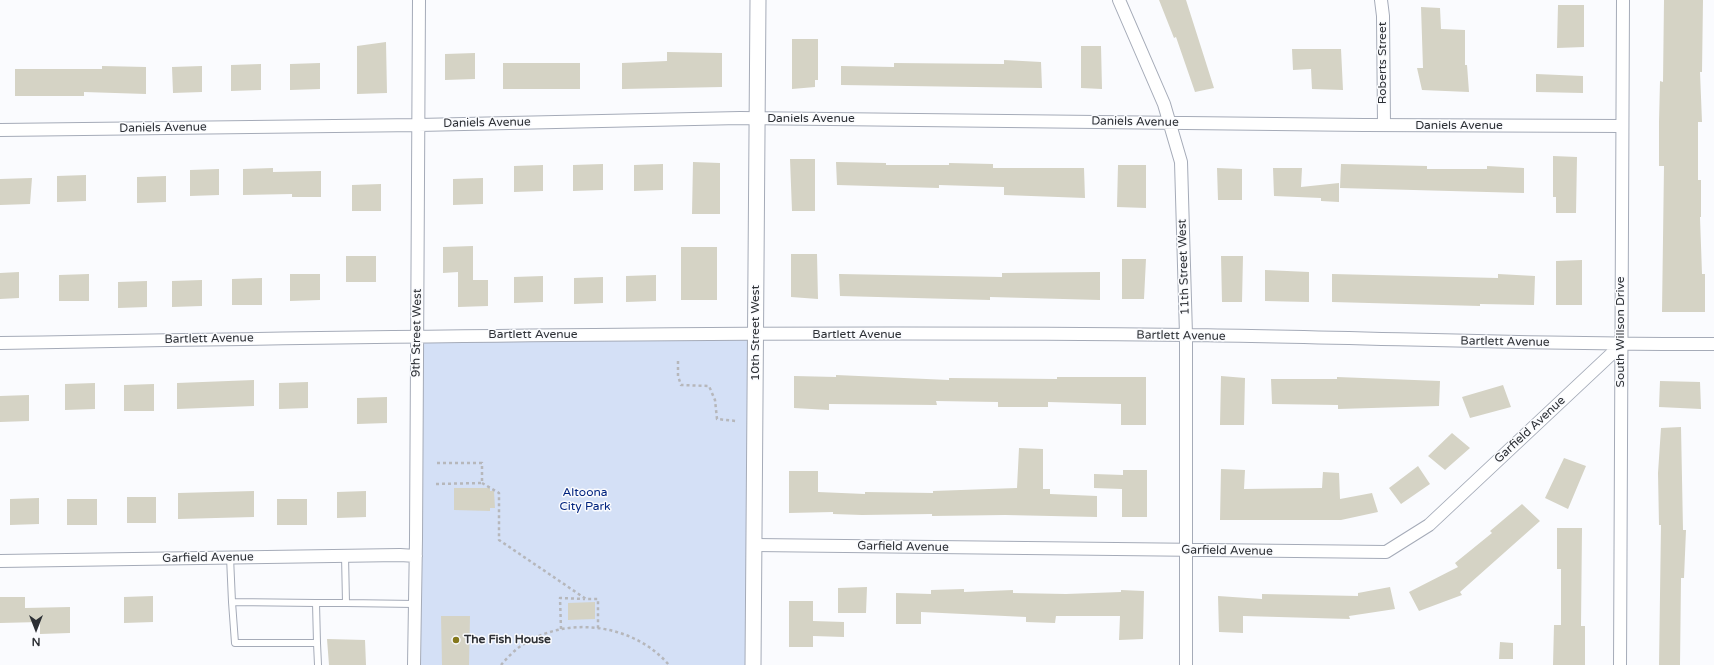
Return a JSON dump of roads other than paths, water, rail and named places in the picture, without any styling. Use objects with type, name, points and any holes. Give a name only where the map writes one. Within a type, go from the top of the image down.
[{"type":"street","name":"9th Street West","points":[[414,665],[416,604],[419,0]]},
{"type":"street","name":"10th Street West","points":[[753,665],[758,0]]},
{"type":"street","name":"11th Street West","points":[[1119,0],[1164,104],[1181,162],[1186,335],[1188,550],[1186,665]]},
{"type":"street","name":"Roberts Street","points":[[1380,0],[1383,16],[1384,125]]},
{"type":"street","name":"South Willson Drive","points":[[1620,665],[1623,0]]},
{"type":"street","name":"Daniels Avenue","points":[[0,130],[418,125],[757,118],[1384,125],[1622,126]]},
{"type":"street","name":"Bartlett Avenue","points":[[0,343],[418,335],[1186,335],[1621,345],[1714,344]]},
{"type":"street","name":"Garfield Avenue","points":[[755,545],[1386,552],[1429,525],[1621,345]]},
{"type":"street","name":"Garfield Avenue","points":[[0,561],[346,555],[416,556]]},
{"type":"lane","points":[[346,555],[346,603]]},
{"type":"lane","points":[[230,557],[235,643],[317,643]]},
{"type":"lane","points":[[232,602],[416,604]]},
{"type":"lane","points":[[316,603],[318,665]]},
{"type":"place","name":"The Fish House","points":[[456,640]]},
{"type":"park label","name":"Altoona City Park","points":[[585,500]]}]
